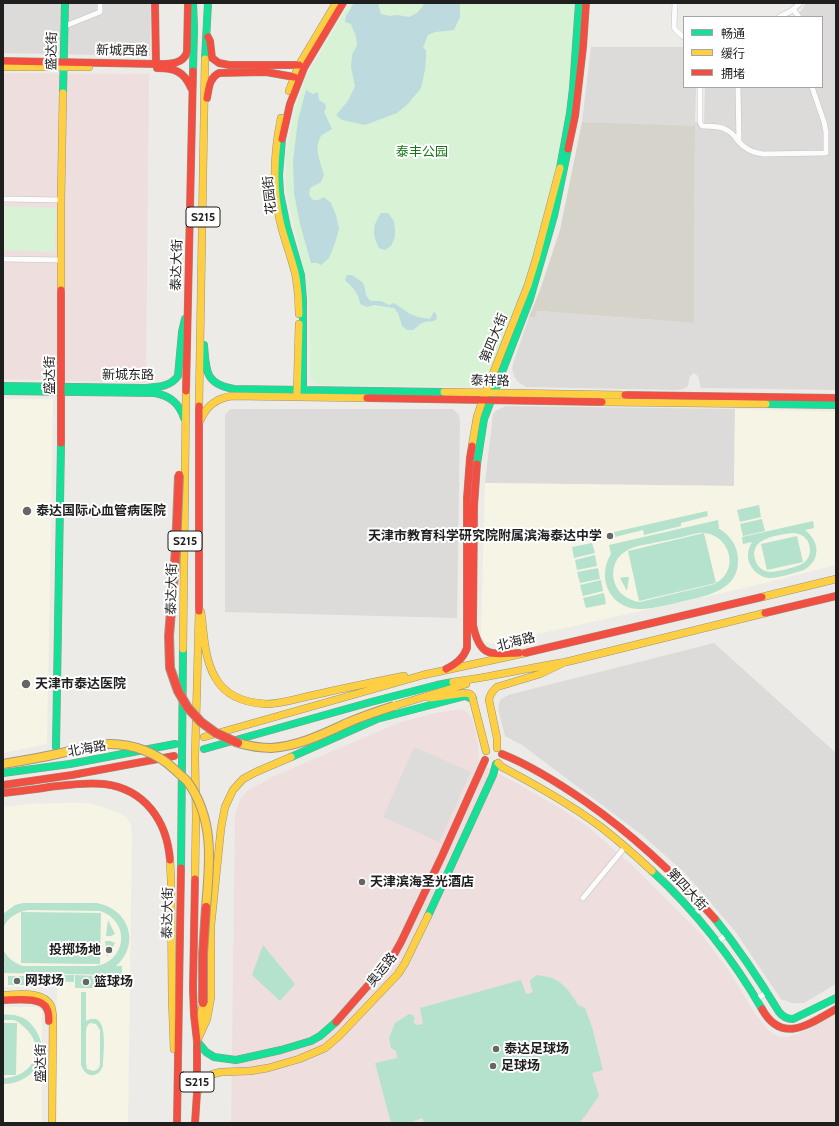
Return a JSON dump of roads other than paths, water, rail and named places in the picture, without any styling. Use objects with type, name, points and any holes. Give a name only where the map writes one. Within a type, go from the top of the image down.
[{"type":"main road","name":"盛达街","points":[[56,747],[62,389],[61,200],[65,3]]},
{"type":"main road","points":[[155,3],[156,64]]},
{"type":"main road","name":"花园街","points":[[300,394],[299,309],[296,276],[277,207],[274,164],[278,132],[294,76],[336,3]]},
{"type":"main road","name":"花园街","points":[[300,394],[304,315],[301,275],[283,210],[279,184],[284,123],[298,81],[306,64],[343,3]]},
{"type":"main road","name":"第四大街","points":[[440,672],[458,662],[465,654],[467,648],[467,498],[472,452],[478,417],[484,396],[528,285],[558,176],[573,88],[580,3]]},
{"type":"main road","name":"第四大街","points":[[525,652],[487,652],[477,643],[473,625],[475,484],[481,431],[484,419],[530,299],[554,216],[575,116],[583,47],[586,3]]},
{"type":"main road","name":"新城西路","points":[[3,67],[64,64],[156,64],[180,61],[185,57],[187,50],[192,4]]},
{"type":"main road","name":"泰达大街","points":[[177,1123],[185,452],[194,27],[192,4]]},
{"type":"main road","name":"泰达大街","points":[[195,1123],[197,1093],[193,988],[196,816],[195,758],[200,599],[198,425],[206,33],[208,5]]},
{"type":"main road","points":[[206,33],[210,41],[213,60],[219,63],[230,65],[299,65]]},
{"type":"main road","name":"新城西路","points":[[3,61],[171,69],[184,75],[189,80],[192,91]]},
{"type":"main road","points":[[205,110],[210,79],[215,74],[243,72],[282,73],[294,76]]},
{"type":"main road","name":"新城东路","points":[[3,391],[145,388],[169,385],[175,382],[179,371],[182,332],[188,307]]},
{"type":"main road","name":"泰祥路","points":[[201,316],[206,372],[215,383],[223,387],[234,389],[300,394]]},
{"type":"main road","name":"新城东路","points":[[3,386],[162,394],[168,396],[177,403],[186,424]]},
{"type":"main road","name":"泰祥路","points":[[198,425],[203,412],[215,401],[226,396],[300,394],[836,398]]},
{"type":"main road","name":"泰祥路","points":[[493,396],[836,405]]},
{"type":"main road","points":[[185,452],[179,475],[176,549],[168,650],[170,671],[174,683],[192,713],[207,728],[226,739],[245,745],[266,748],[282,747],[296,744],[362,717],[394,706],[418,700],[483,678]]},
{"type":"main road","name":"北海路","points":[[204,737],[423,675],[465,667],[836,579]]},
{"type":"main road","points":[[821,582],[834,584],[836,588]]},
{"type":"main road","points":[[825,599],[834,594],[836,591]]},
{"type":"main road","points":[[204,749],[437,685],[566,662],[836,596]]},
{"type":"main road","points":[[200,599],[212,670],[216,679],[226,690],[232,695],[245,701],[259,704],[274,704],[368,683],[400,677],[423,675]]},
{"type":"main road","points":[[497,764],[502,759],[489,700],[490,694],[497,687],[541,675],[566,662]]},
{"type":"main road","points":[[418,700],[465,693],[470,694],[473,699],[486,756]]},
{"type":"main road","points":[[196,1041],[206,1020],[209,1009],[211,925],[221,832],[225,805],[235,787],[252,773],[378,719],[460,697],[465,696],[473,699]]},
{"type":"main road","points":[[3,764],[45,757],[89,747],[117,744],[140,749],[157,756],[175,768],[194,790],[202,806],[210,841],[204,938],[203,1003],[196,1041]]},
{"type":"main road","name":"北海路","points":[[3,773],[70,764],[175,744]]},
{"type":"main road","points":[[486,756],[492,747],[500,751]]},
{"type":"main road","name":"第四大街","points":[[500,751],[530,766],[565,787],[600,811],[667,867],[704,906],[727,934],[768,992],[783,1017],[793,1019],[836,998]]},
{"type":"main road","name":"北海路","points":[[3,785],[72,775],[174,756]]},
{"type":"main road","name":"第四大街","points":[[486,756],[490,764],[497,764],[548,792],[601,827],[670,888],[717,942],[773,1025],[786,1030],[801,1027],[836,1009]]},
{"type":"main road","name":"奥运路","points":[[196,1041],[206,1052],[214,1057],[236,1060],[281,1050],[311,1041],[320,1036],[339,1019],[384,968],[392,958],[401,942],[442,856],[486,756]]},
{"type":"main road","name":"奥运路","points":[[197,1093],[202,1085],[214,1074],[268,1067],[294,1060],[323,1049],[332,1043],[398,974],[405,963],[441,889],[497,764]]},
{"type":"main road","points":[[3,793],[88,783],[108,784],[134,794],[147,805],[158,818],[165,832],[170,851],[172,895],[172,1023],[177,1075]]},
{"type":"main road","points":[[3,995],[37,995],[47,1000],[48,1004]]},
{"type":"main road","points":[[3,1000],[33,1000],[48,1004]]},
{"type":"main road","name":"盛达街","points":[[48,1004],[48,1123]]},
{"type":"main road","name":"盛达街","points":[[48,1004],[53,1010],[52,1123]]},
{"type":"street","points":[[65,26],[100,12],[100,3]]},
{"type":"street","points":[[675,3],[674,27],[683,36]]},
{"type":"street","points":[[781,16],[793,10],[800,3]]},
{"type":"street","points":[[793,10],[798,16]]},
{"type":"street","points":[[700,88],[700,122],[702,126],[725,129],[746,148],[756,153],[826,153],[826,132],[824,122],[812,88]]},
{"type":"street","points":[[738,88],[739,142]]},
{"type":"street","points":[[3,199],[61,200]]},
{"type":"street","points":[[3,259],[61,260]]},
{"type":"street","points":[[633,854],[641,844]]},
{"type":"street","points":[[583,898],[625,847]]},
{"type":"street","points":[[694,914],[704,906]]},
{"type":"street","points":[[717,942],[727,934]]},
{"type":"street","points":[[756,1000],[768,992]]},
{"type":"water","points":[[354,3],[378,3],[381,14],[409,17],[417,13],[423,6],[423,3],[460,3],[460,17],[454,30],[435,32],[428,35],[423,48],[426,50],[426,59],[421,88],[408,104],[397,113],[365,125],[342,120],[336,115],[348,101],[355,86],[351,67],[352,55],[357,45],[356,37],[351,24],[345,22],[346,16]]},
{"type":"water","points":[[306,90],[313,94],[318,92],[319,100],[325,104],[326,108],[324,112],[332,129],[321,136],[319,141],[318,156],[324,175],[321,182],[310,188],[309,195],[313,200],[318,200],[324,197],[331,203],[336,215],[339,229],[329,258],[321,265],[311,263],[300,224],[294,193],[293,161],[298,120]]},
{"type":"water","points":[[381,213],[388,213],[394,221],[395,229],[395,237],[391,246],[385,250],[379,248],[374,234],[376,222]]},
{"type":"water","points":[[347,275],[352,275],[363,283],[366,295],[371,301],[381,301],[389,305],[394,303],[410,314],[418,317],[430,319],[435,312],[437,316],[436,320],[420,324],[413,330],[407,330],[402,326],[398,313],[394,308],[374,305],[367,307],[360,304],[357,294],[345,280]]},
{"type":"place","name":"泰达国际心血管病医院","points":[[27,511]]},
{"type":"place","name":"天津市教育科学研究院附属滨海泰达中学","points":[[610,536]]},
{"type":"place","name":"天津市泰达医院","points":[[26,684]]},
{"type":"place","name":"天津滨海圣光酒店","points":[[362,882]]},
{"type":"place","name":"投掷场地","points":[[109,950]]},
{"type":"place","name":"网球场","points":[[17,981]]},
{"type":"place","name":"篮球场","points":[[86,982]]},
{"type":"place","name":"泰达足球场","points":[[496,1049]]},
{"type":"place","name":"足球场","points":[[493,1066]]},
{"type":"park label","name":"泰丰公园","points":[[422,152]]}]
